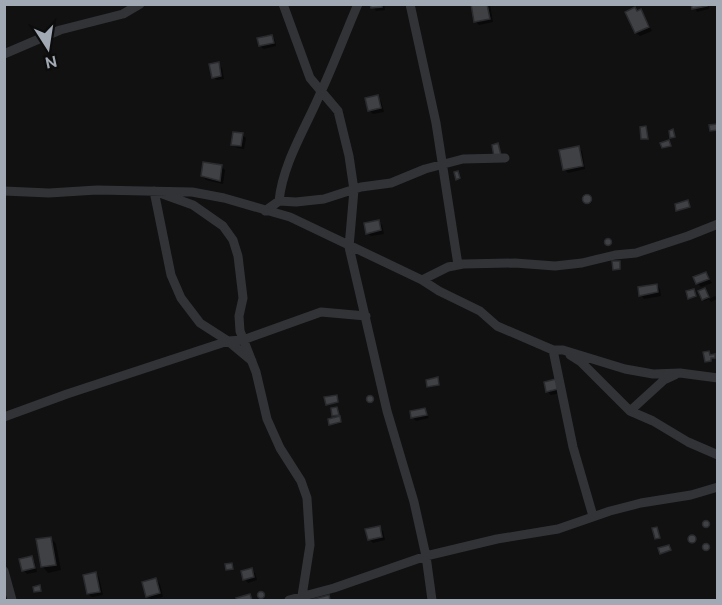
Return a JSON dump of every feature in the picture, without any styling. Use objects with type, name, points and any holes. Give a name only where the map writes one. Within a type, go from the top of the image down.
[{"type":"street","points":[[4,54],[60,30],[123,14],[140,4]]},
{"type":"street","points":[[284,4],[310,78],[338,111],[349,156],[354,190],[349,247],[387,411],[414,502],[426,556],[432,600]]},
{"type":"street","points":[[279,201],[287,166],[321,93],[358,4]]},
{"type":"street","points":[[410,4],[436,123],[458,265]]},
{"type":"street","points":[[265,211],[279,201],[324,199],[391,183],[425,169],[464,159],[505,158]]},
{"type":"street","points":[[4,190],[49,193],[97,190],[192,192],[224,198],[290,218],[422,280],[480,311],[497,326],[558,350],[625,369],[653,374],[680,373],[717,378]]},
{"type":"street","points":[[154,191],[193,205],[223,226],[233,240],[243,298],[239,316],[240,331],[261,388],[267,419],[280,448],[301,481],[307,498],[310,545],[302,596]]},
{"type":"street","points":[[154,191],[171,275],[181,298],[200,323],[228,341],[252,361]]},
{"type":"street","points":[[422,280],[448,267],[458,265],[515,263],[555,266],[636,253],[717,224]]},
{"type":"street","points":[[4,417],[228,341],[243,340],[321,312],[366,316]]},
{"type":"street","points":[[558,350],[581,362],[630,411],[717,455]]},
{"type":"street","points":[[558,350],[573,447],[593,516]]},
{"type":"street","points":[[630,411],[664,380],[680,373]]},
{"type":"street","points":[[289,600],[334,588],[426,556],[497,539],[558,529],[593,516],[641,503],[691,495],[717,487]]},
{"type":"street","points":[[4,571],[12,600]]},
{"type":"building","points":[[370,4],[382,4],[382,7],[371,8]]},
{"type":"building","points":[[471,4],[487,4],[490,19],[474,22]]},
{"type":"building","points":[[691,4],[706,4],[707,6],[692,9]]},
{"type":"building","points":[[635,7],[637,11],[641,9],[649,27],[635,33],[625,12]]},
{"type":"building","points":[[272,35],[274,43],[259,46],[257,38]]},
{"type":"building","points":[[219,62],[221,76],[212,78],[209,64]]},
{"type":"building","points":[[378,95],[381,108],[368,111],[365,98]]},
{"type":"building","points":[[717,124],[717,130],[710,131],[709,125]]},
{"type":"building","points":[[646,126],[648,139],[641,139],[640,127]]},
{"type":"building","points":[[673,129],[675,137],[670,138],[669,131]]},
{"type":"building","points":[[233,132],[243,133],[241,146],[231,145]]},
{"type":"building","points":[[669,140],[671,146],[662,148],[660,143]]},
{"type":"building","points":[[498,143],[501,155],[494,157],[492,145]]},
{"type":"building","points":[[579,146],[583,166],[563,170],[559,150]]},
{"type":"building","points":[[203,162],[222,165],[220,181],[201,176]]},
{"type":"building","points":[[458,171],[460,178],[456,180],[454,172]]},
{"type":"building","points":[[587,195],[591,199],[587,203],[583,199]]},
{"type":"building","points":[[688,200],[690,207],[676,211],[675,204]]},
{"type":"building","points":[[379,220],[381,230],[366,234],[364,223]]},
{"type":"building","points":[[608,239],[611,242],[608,245],[605,242]]},
{"type":"building","points":[[612,261],[620,261],[620,269],[613,270]]},
{"type":"building","points":[[706,272],[709,279],[696,284],[693,277]]},
{"type":"building","points":[[657,284],[658,292],[639,296],[638,287]]},
{"type":"building","points":[[705,288],[709,297],[702,300],[698,291]]},
{"type":"building","points":[[694,289],[696,296],[688,299],[686,291]]},
{"type":"building","points":[[709,351],[710,355],[715,354],[715,358],[705,362],[703,352]]},
{"type":"building","points":[[438,377],[439,385],[427,387],[426,380]]},
{"type":"building","points":[[556,379],[558,389],[546,392],[544,382]]},
{"type":"building","points":[[337,395],[338,402],[326,405],[324,397]]},
{"type":"building","points":[[370,396],[373,399],[370,402],[367,399]]},
{"type":"building","points":[[337,407],[339,415],[332,416],[331,408]]},
{"type":"building","points":[[425,408],[427,415],[411,418],[410,411]]},
{"type":"building","points":[[340,416],[341,422],[329,425],[328,419]]},
{"type":"building","points":[[706,521],[709,524],[706,527],[703,524]]},
{"type":"building","points":[[380,526],[382,537],[368,540],[365,529]]},
{"type":"building","points":[[657,527],[660,538],[655,539],[652,528]]},
{"type":"building","points":[[692,535],[696,539],[692,543],[688,539]]},
{"type":"building","points":[[51,537],[56,565],[41,567],[36,539]]},
{"type":"building","points":[[706,544],[709,547],[706,550],[703,547]]},
{"type":"building","points":[[669,545],[671,550],[660,554],[658,548]]},
{"type":"building","points":[[32,556],[35,568],[22,571],[19,559]]},
{"type":"building","points":[[232,563],[233,569],[226,570],[225,564]]},
{"type":"building","points":[[252,568],[254,577],[243,580],[241,571]]},
{"type":"building","points":[[96,572],[100,592],[87,594],[83,575]]},
{"type":"building","points":[[156,578],[160,593],[146,597],[142,582]]},
{"type":"building","points":[[40,585],[41,591],[34,592],[33,587]]},
{"type":"building","points":[[261,592],[264,595],[261,598],[258,595]]},
{"type":"building","points":[[250,594],[252,600],[237,600],[236,598]]},
{"type":"building","points":[[329,595],[330,600],[310,600]]}]
